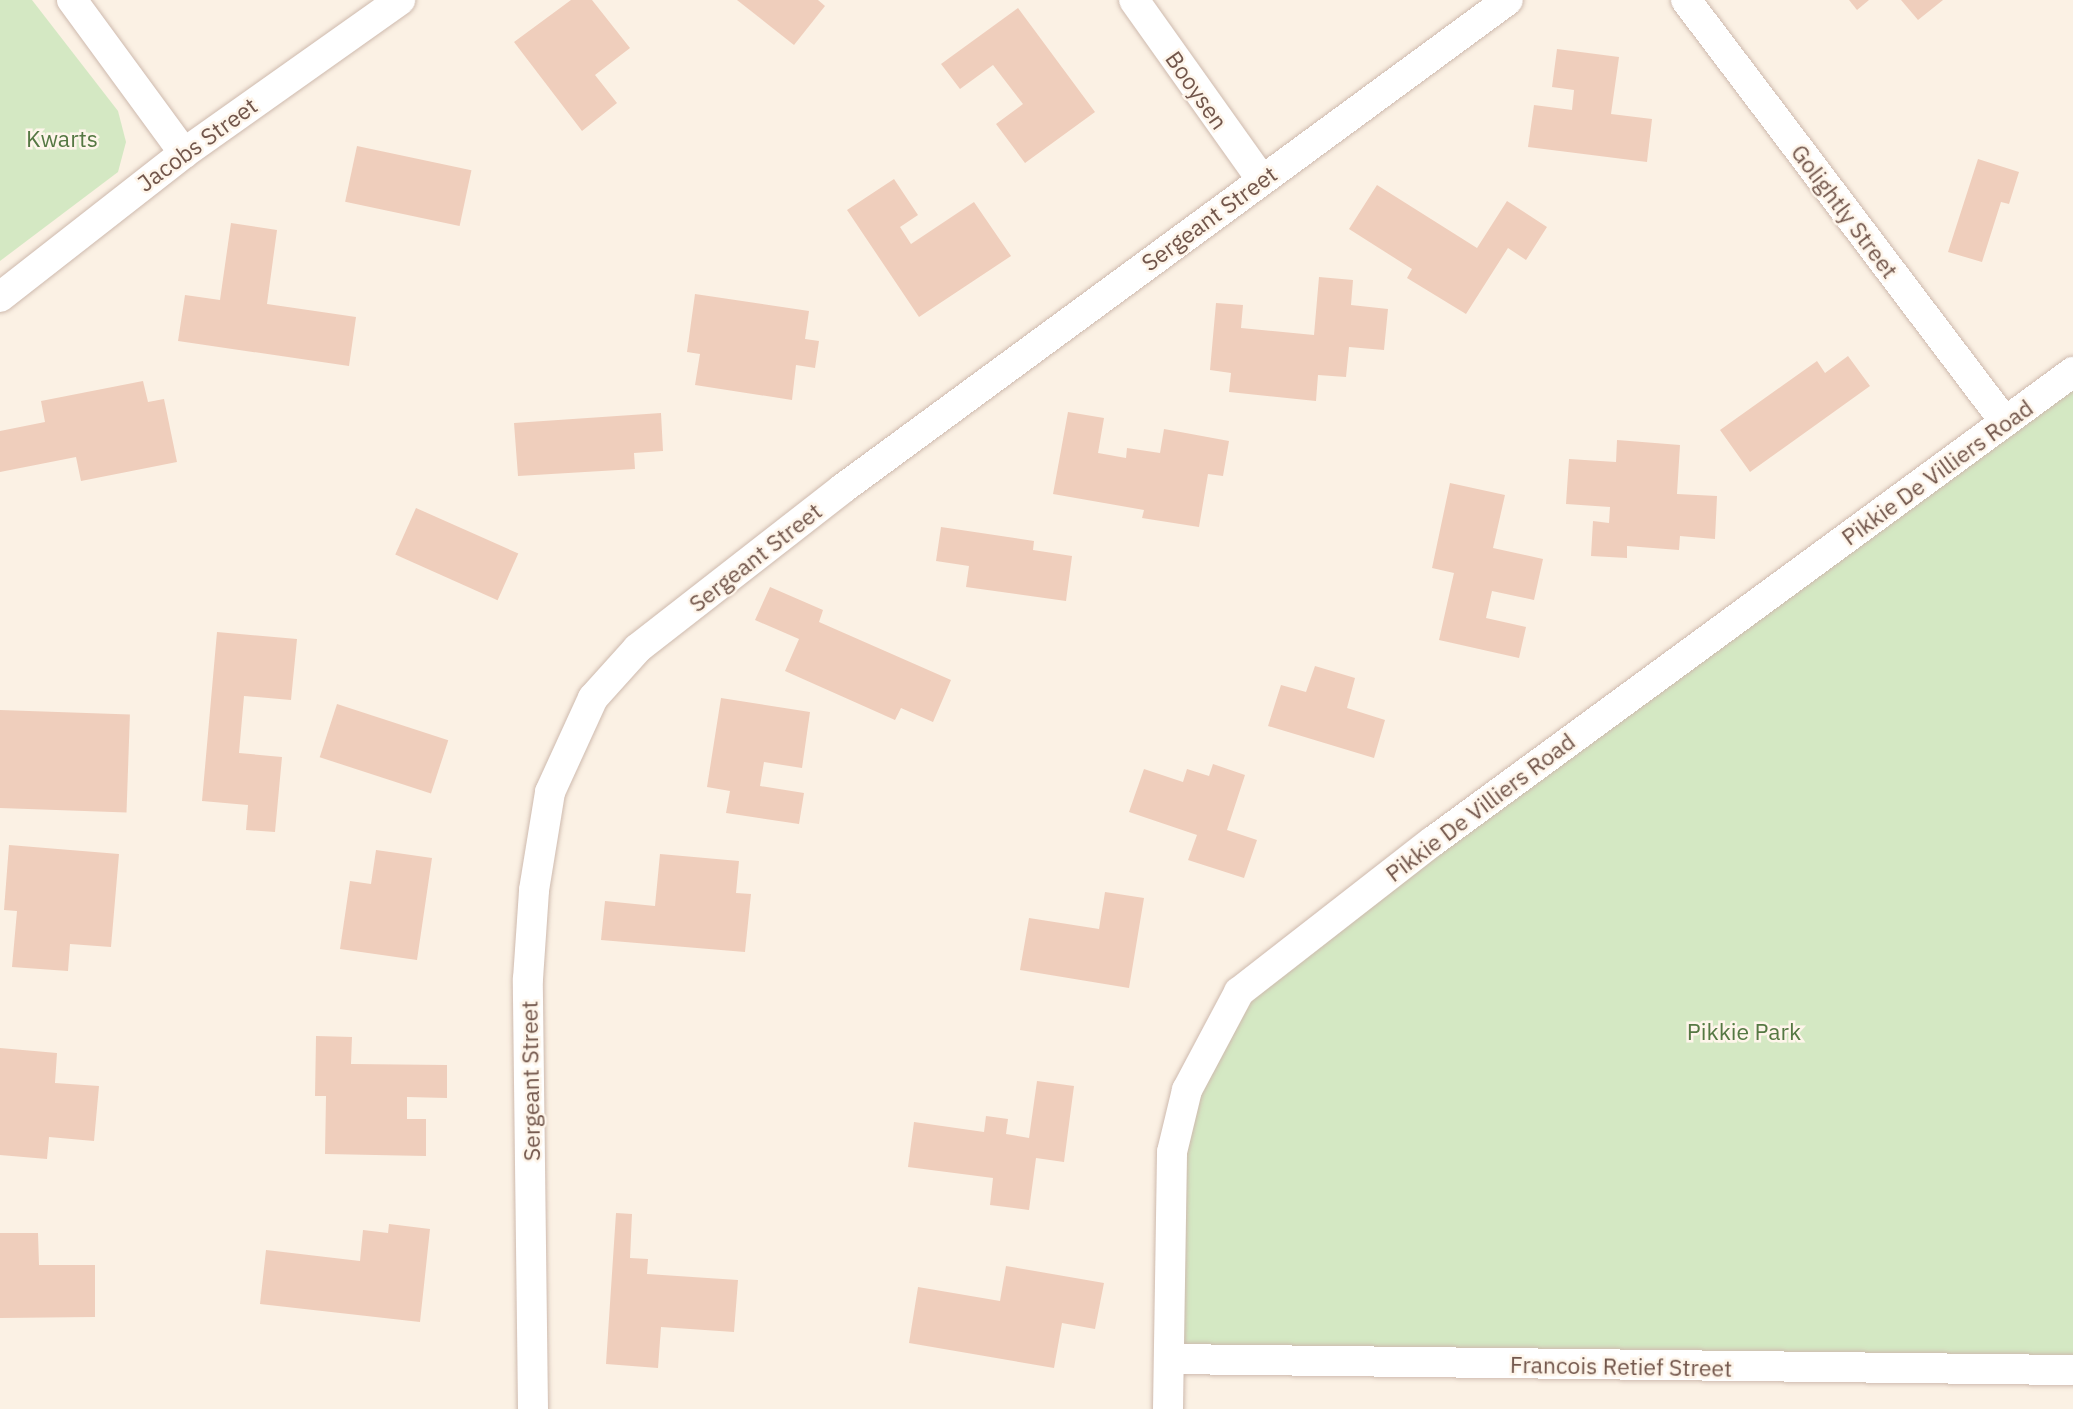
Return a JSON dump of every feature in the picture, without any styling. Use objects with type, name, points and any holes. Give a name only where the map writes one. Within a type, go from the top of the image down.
[{"type":"street","points":[[72,0],[184,153]]},
{"type":"street","name":"Jacobs Street","points":[[0,296],[184,153],[400,0]]},
{"type":"street","name":"Booysen","points":[[1134,0],[1261,179]]},
{"type":"street","name":"Sergeant Street","points":[[533,1409],[528,979],[534,890],[550,792],[593,698],[638,648],[832,497],[1508,0]]},
{"type":"street","name":"Golightly Street","points":[[1686,0],[2005,422]]},
{"type":"street","name":"Pikkie De Villiers Road","points":[[1168,1409],[1172,1152],[1187,1090],[1239,992],[1432,842],[2073,372]]},
{"type":"street","name":"Francois Retief Street","points":[[1170,1359],[2073,1370]]},
{"type":"green space","name":"Kwarts","points":[[0,0],[32,0],[118,111],[126,142],[118,172],[0,261]]},
{"type":"green space","name":"Pikkie Park","points":[[2073,382],[2073,1359],[1175,1352],[1186,1079],[1223,1010]]},
{"type":"building","points":[[571,0],[592,0],[630,48],[595,75],[617,103],[582,131],[514,42]]},
{"type":"building","points":[[737,0],[818,0],[825,6],[794,45]]},
{"type":"building","points":[[1849,0],[1869,0],[1857,10]]},
{"type":"building","points":[[1901,0],[1943,0],[1918,20]]},
{"type":"building","points":[[1018,8],[1095,112],[1025,163],[996,124],[1023,104],[993,65],[960,89],[941,64]]},
{"type":"building","points":[[1557,49],[1619,57],[1611,114],[1652,119],[1647,162],[1528,147],[1534,105],[1572,110],[1574,90],[1552,87]]},
{"type":"building","points":[[357,146],[471,170],[460,226],[345,202]]},
{"type":"building","points":[[1978,159],[2019,172],[2009,204],[2001,202],[1982,262],[1948,252]]},
{"type":"building","points":[[894,179],[918,215],[900,227],[911,244],[974,202],[1011,256],[919,317],[847,210]]},
{"type":"building","points":[[1377,185],[1477,248],[1507,201],[1547,227],[1526,260],[1508,248],[1466,314],[1407,278],[1412,269],[1349,229]]},
{"type":"building","points":[[231,223],[277,230],[267,304],[356,317],[349,366],[178,341],[185,295],[220,300]]},
{"type":"building","points":[[1319,277],[1353,280],[1351,305],[1388,309],[1384,350],[1349,347],[1346,377],[1318,375],[1316,401],[1229,392],[1231,373],[1210,370],[1216,303],[1243,305],[1241,328],[1314,335]]},
{"type":"building","points":[[695,294],[809,311],[805,339],[819,341],[815,368],[796,365],[792,400],[695,385],[700,354],[687,352]]},
{"type":"building","points":[[1848,356],[1870,386],[1750,472],[1720,430],[1817,361],[1825,373]]},
{"type":"building","points":[[143,381],[148,402],[164,399],[177,462],[81,481],[76,457],[0,472],[0,431],[45,422],[41,401]]},
{"type":"building","points":[[1068,412],[1104,418],[1098,453],[1126,458],[1127,448],[1160,453],[1164,429],[1229,441],[1223,476],[1208,474],[1199,527],[1142,518],[1144,510],[1053,494]]},
{"type":"building","points":[[661,413],[663,451],[634,453],[635,469],[518,476],[514,423]]},
{"type":"building","points":[[1617,440],[1680,445],[1677,494],[1717,496],[1715,539],[1680,536],[1679,550],[1627,546],[1627,558],[1591,556],[1593,521],[1609,523],[1610,507],[1566,504],[1569,459],[1616,462]]},
{"type":"building","points":[[1450,483],[1505,495],[1493,548],[1543,559],[1534,600],[1492,591],[1486,618],[1526,627],[1519,658],[1439,640],[1454,573],[1432,568]]},
{"type":"building","points":[[416,508],[518,554],[498,600],[395,555]]},
{"type":"building","points":[[941,527],[1034,541],[1033,550],[1072,556],[1066,601],[966,587],[969,566],[936,561]]},
{"type":"building","points":[[770,587],[823,610],[819,622],[951,680],[933,722],[901,708],[895,720],[785,671],[799,639],[755,620]]},
{"type":"building","points":[[217,632],[297,639],[291,700],[244,696],[239,753],[282,757],[275,832],[246,830],[248,805],[202,801]]},
{"type":"building","points":[[1315,666],[1355,678],[1347,708],[1385,720],[1374,758],[1268,726],[1281,685],[1306,692]]},
{"type":"building","points":[[721,698],[810,712],[802,768],[764,762],[760,786],[804,793],[799,824],[726,813],[730,791],[707,787]]},
{"type":"building","points":[[337,704],[448,740],[431,793],[320,757]]},
{"type":"building","points":[[0,710],[130,715],[127,812],[0,808]]},
{"type":"building","points":[[1213,764],[1245,775],[1227,830],[1257,840],[1244,878],[1188,860],[1197,835],[1129,812],[1144,769],[1183,782],[1187,769],[1209,776]]},
{"type":"building","points":[[9,845],[119,854],[111,947],[70,944],[68,971],[12,967],[17,911],[4,910]]},
{"type":"building","points":[[376,850],[432,858],[417,960],[340,949],[350,881],[371,884]]},
{"type":"building","points":[[660,854],[739,861],[736,893],[751,894],[745,952],[601,940],[605,901],[655,906]]},
{"type":"building","points":[[1105,892],[1144,898],[1129,988],[1020,970],[1029,918],[1099,929]]},
{"type":"building","points":[[316,1036],[352,1037],[351,1064],[447,1065],[447,1098],[407,1097],[407,1119],[426,1119],[426,1156],[325,1154],[326,1096],[315,1096]]},
{"type":"building","points":[[0,1048],[57,1053],[55,1083],[99,1086],[94,1141],[49,1137],[47,1159],[0,1155]]},
{"type":"building","points":[[1037,1081],[1074,1086],[1064,1162],[1036,1158],[1029,1210],[990,1205],[993,1178],[908,1167],[914,1122],[984,1132],[986,1116],[1008,1119],[1006,1134],[1029,1138]]},
{"type":"building","points":[[616,1213],[632,1214],[630,1258],[648,1259],[647,1274],[738,1280],[734,1332],[661,1327],[658,1368],[606,1364]]},
{"type":"building","points":[[389,1224],[430,1229],[420,1322],[260,1304],[266,1250],[360,1261],[363,1230],[388,1233]]},
{"type":"building","points":[[0,1233],[38,1233],[39,1265],[95,1265],[95,1317],[0,1318]]},
{"type":"building","points":[[1006,1266],[1104,1283],[1095,1329],[1062,1323],[1054,1368],[909,1343],[918,1287],[1000,1301]]}]
